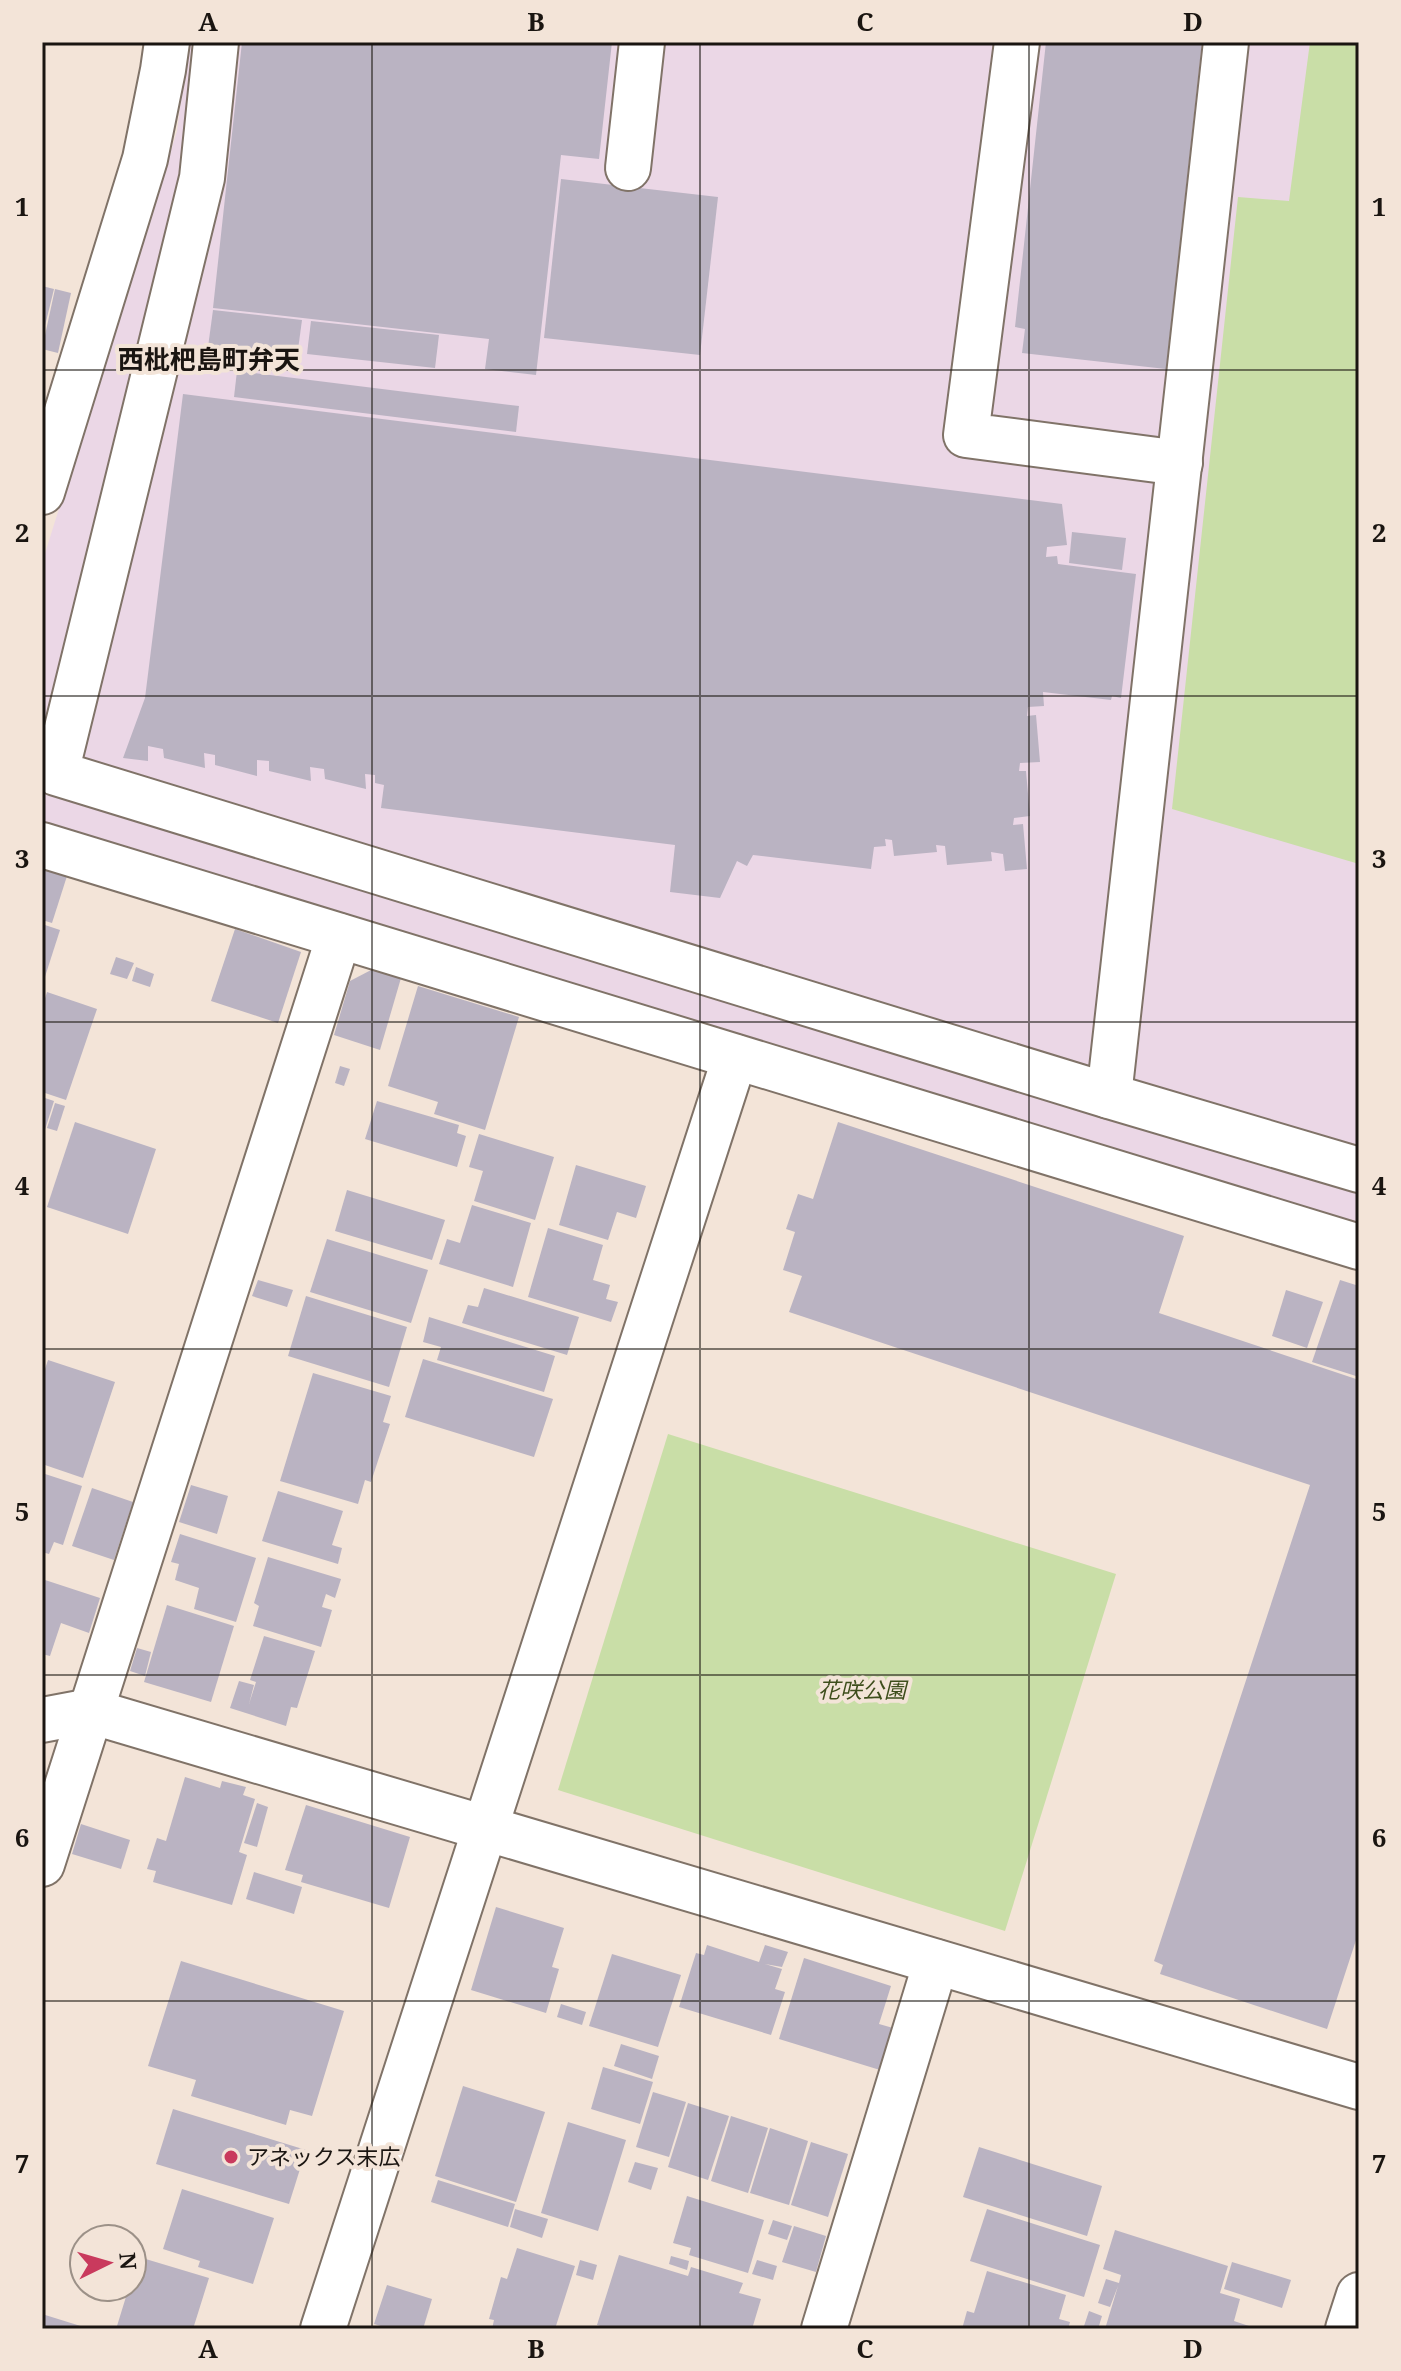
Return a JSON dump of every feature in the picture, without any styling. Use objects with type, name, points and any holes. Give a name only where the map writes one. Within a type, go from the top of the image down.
[{"type":"street","points":[[42,492],[145,159],[167,42]]},
{"type":"street","points":[[216,42],[202,178],[56,773],[1359,1170]]},
{"type":"street","points":[[628,168],[642,42]]},
{"type":"street","points":[[1017,42],[966,435],[1180,463]]},
{"type":"street","points":[[1109,1096],[1226,42]]},
{"type":"street","points":[[42,845],[1359,1247]]},
{"type":"street","points":[[42,1864],[339,936]]},
{"type":"street","points":[[323,2329],[735,1057]]},
{"type":"street","points":[[42,1720],[90,1711],[1359,2087]]},
{"type":"street","points":[[824,2329],[936,1962]]},
{"type":"street","points":[[1348,2329],[1359,2295]]},
{"type":"shaded area","points":[[188,42],[1359,42],[1359,1226],[42,824],[42,563],[177,131]]},
{"type":"green space","points":[[1310,42],[1359,42],[1359,864],[1172,809],[1238,197],[1289,201]]},
{"type":"green space","name":"花咲公園","points":[[668,1434],[1116,1574],[1005,1931],[558,1790]]},
{"type":"building","points":[[242,42],[612,42],[599,159],[561,155],[536,375],[485,369],[489,339],[213,308]]},
{"type":"building","points":[[1046,42],[1202,42],[1166,369],[1022,353],[1025,329],[1015,327]]},
{"type":"building","points":[[561,179],[718,197],[700,355],[544,338]]},
{"type":"building","points":[[42,286],[54,289],[43,334],[42,334]]},
{"type":"building","points":[[55,289],[71,293],[58,353],[42,349]]},
{"type":"building","points":[[213,310],[302,320],[297,357],[208,347]]},
{"type":"building","points":[[311,321],[439,335],[435,368],[307,354]]},
{"type":"building","points":[[237,371],[519,406],[516,432],[234,397]]},
{"type":"building","points":[[183,394],[1062,504],[1067,545],[1047,547],[1046,557],[1057,556],[1058,564],[1136,574],[1121,698],[1112,696],[1111,700],[1043,692],[1044,706],[1028,707],[1027,716],[1036,715],[1040,762],[1020,763],[1019,771],[1026,771],[1030,816],[1014,818],[1013,825],[1023,824],[1027,869],[1005,871],[1003,854],[991,852],[992,861],[947,865],[945,846],[936,845],[937,852],[894,856],[892,840],[885,839],[886,846],[874,847],[871,869],[753,855],[747,866],[737,861],[720,898],[670,892],[675,845],[381,808],[384,785],[375,783],[375,775],[365,774],[366,789],[325,779],[324,769],[310,767],[311,781],[269,771],[269,761],[257,760],[257,776],[215,765],[215,755],[204,753],[205,768],[164,758],[163,749],[148,746],[148,761],[123,758],[145,698]]},
{"type":"building","points":[[1072,532],[1126,538],[1122,570],[1069,563]]},
{"type":"building","points":[[42,868],[67,876],[52,923],[42,920]]},
{"type":"building","points":[[42,924],[60,930],[43,983],[42,983]]},
{"type":"building","points":[[235,929],[301,952],[278,1023],[211,1001]]},
{"type":"building","points":[[116,957],[134,963],[127,979],[110,974]]},
{"type":"building","points":[[136,967],[154,974],[150,987],[132,981]]},
{"type":"building","points":[[373,969],[401,978],[380,1050],[334,1035],[350,981]]},
{"type":"building","points":[[418,986],[519,1017],[485,1130],[434,1114],[438,1102],[388,1086]]},
{"type":"building","points":[[47,992],[97,1009],[66,1100],[42,1092],[42,1008]]},
{"type":"building","points":[[340,1066],[350,1069],[344,1086],[335,1083]]},
{"type":"building","points":[[42,1097],[54,1101],[43,1136],[42,1136]]},
{"type":"building","points":[[377,1101],[459,1125],[457,1133],[466,1136],[457,1167],[365,1139]]},
{"type":"building","points":[[55,1103],[65,1106],[57,1131],[47,1128]]},
{"type":"building","points":[[75,1122],[156,1149],[128,1234],[47,1207]]},
{"type":"building","points":[[838,1122],[1184,1236],[1159,1313],[1359,1380],[1359,1931],[1327,2029],[1160,1974],[1163,1965],[1154,1961],[1310,1485],[789,1312],[802,1276],[783,1270],[795,1232],[786,1229],[798,1194],[813,1199]]},
{"type":"building","points":[[479,1134],[554,1157],[535,1220],[474,1201],[483,1171],[469,1167]]},
{"type":"building","points":[[576,1165],[646,1186],[636,1218],[617,1212],[608,1240],[559,1225]]},
{"type":"building","points":[[347,1190],[445,1220],[432,1260],[335,1231]]},
{"type":"building","points":[[472,1205],[531,1223],[513,1287],[439,1264],[447,1239],[460,1243]]},
{"type":"building","points":[[548,1228],[603,1245],[593,1280],[610,1285],[606,1299],[618,1302],[611,1322],[528,1297]]},
{"type":"building","points":[[327,1239],[428,1270],[411,1323],[310,1292]]},
{"type":"building","points":[[258,1280],[293,1290],[287,1307],[252,1296]]},
{"type":"building","points":[[1340,1280],[1359,1286],[1359,1377],[1312,1362]]},
{"type":"building","points":[[484,1288],[579,1317],[567,1355],[462,1323],[468,1305],[478,1307]]},
{"type":"building","points":[[1286,1290],[1323,1302],[1307,1348],[1272,1336]]},
{"type":"building","points":[[306,1296],[407,1327],[389,1387],[288,1356]]},
{"type":"building","points":[[429,1317],[555,1356],[544,1392],[437,1360],[441,1347],[423,1342]]},
{"type":"building","points":[[423,1359],[553,1399],[534,1457],[405,1417]]},
{"type":"building","points":[[48,1360],[115,1382],[83,1478],[42,1464],[42,1378]]},
{"type":"building","points":[[313,1373],[391,1396],[383,1422],[390,1424],[371,1482],[365,1480],[358,1504],[280,1481]]},
{"type":"building","points":[[42,1473],[82,1486],[63,1545],[54,1542],[49,1554],[42,1552]]},
{"type":"building","points":[[191,1485],[228,1496],[217,1534],[179,1522]]},
{"type":"building","points":[[92,1488],[133,1502],[114,1560],[72,1546]]},
{"type":"building","points":[[278,1491],[343,1511],[332,1545],[342,1548],[338,1564],[262,1541]]},
{"type":"building","points":[[180,1534],[256,1558],[236,1622],[194,1609],[199,1588],[175,1580],[179,1564],[171,1562]]},
{"type":"building","points":[[268,1557],[341,1579],[335,1598],[326,1594],[322,1607],[332,1610],[321,1647],[253,1626],[259,1606],[254,1603]]},
{"type":"building","points":[[42,1579],[100,1598],[89,1633],[61,1623],[50,1656],[42,1654]]},
{"type":"building","points":[[167,1605],[234,1626],[211,1702],[144,1682]]},
{"type":"building","points":[[264,1636],[315,1651],[297,1708],[291,1707],[286,1726],[230,1708],[239,1681],[254,1685],[249,1704],[256,1682],[250,1680]]},
{"type":"building","points":[[137,1648],[151,1652],[145,1676],[130,1671]]},
{"type":"building","points":[[185,1777],[220,1788],[222,1781],[246,1787],[243,1795],[255,1799],[239,1852],[247,1855],[232,1905],[153,1882],[156,1871],[147,1869],[157,1838],[166,1841]]},
{"type":"building","points":[[257,1803],[268,1807],[257,1847],[244,1843]]},
{"type":"building","points":[[306,1805],[410,1837],[389,1908],[301,1882],[303,1875],[285,1870]]},
{"type":"building","points":[[81,1824],[130,1840],[121,1869],[72,1854]]},
{"type":"building","points":[[254,1872],[302,1887],[294,1914],[246,1899]]},
{"type":"building","points":[[496,1907],[564,1928],[552,1967],[559,1969],[546,2013],[471,1990]]},
{"type":"building","points":[[707,1945],[759,1962],[765,1945],[788,1952],[782,1967],[765,1964],[782,1969],[775,1989],[785,1992],[771,2035],[679,2007],[696,1953],[704,1955]]},
{"type":"building","points":[[612,1954],[681,1975],[658,2047],[589,2026]]},
{"type":"building","points":[[804,1958],[891,1986],[879,2024],[893,2028],[880,2070],[779,2039]]},
{"type":"building","points":[[181,1961],[344,2011],[312,2116],[290,2110],[286,2125],[191,2096],[196,2080],[148,2066]]},
{"type":"building","points":[[561,2004],[586,2012],[582,2025],[557,2017]]},
{"type":"building","points":[[621,2044],[659,2056],[652,2079],[614,2066]]},
{"type":"building","points":[[603,2067],[653,2082],[640,2124],[591,2109]]},
{"type":"building","points":[[463,2086],[545,2112],[516,2202],[435,2176]]},
{"type":"building","points":[[653,2092],[686,2102],[669,2157],[636,2147]]},
{"type":"building","points":[[688,2103],[729,2116],[708,2180],[668,2167]]},
{"type":"building","name":"アネックス末広","points":[[173,2109],[306,2150],[289,2204],[156,2164]]},
{"type":"building","points":[[731,2116],[768,2128],[748,2193],[711,2181]]},
{"type":"building","points":[[568,2122],[626,2140],[598,2231],[541,2213]]},
{"type":"building","points":[[770,2128],[808,2141],[789,2205],[750,2193]]},
{"type":"building","points":[[811,2142],[848,2154],[828,2217],[791,2205]]},
{"type":"building","points":[[979,2147],[1102,2186],[1087,2236],[963,2197]]},
{"type":"building","points":[[635,2162],[658,2168],[651,2190],[628,2182]]},
{"type":"building","points":[[438,2180],[515,2204],[508,2227],[431,2202]]},
{"type":"building","points":[[182,2189],[274,2218],[253,2284],[198,2267],[200,2261],[163,2249]]},
{"type":"building","points":[[687,2196],[764,2220],[748,2273],[689,2255],[691,2248],[673,2243]]},
{"type":"building","points":[[515,2209],[548,2219],[542,2238],[510,2227]]},
{"type":"building","points":[[987,2209],[1100,2245],[1084,2297],[970,2261]]},
{"type":"building","points":[[773,2220],[792,2226],[787,2240],[768,2234]]},
{"type":"building","points":[[794,2226],[826,2236],[816,2272],[782,2262]]},
{"type":"building","points":[[1115,2230],[1228,2266],[1220,2293],[1240,2299],[1234,2321],[1258,2329],[1105,2329],[1118,2286],[1110,2307],[1098,2303],[1106,2279],[1119,2283],[1121,2275],[1103,2269]]},
{"type":"building","points":[[517,2248],[575,2266],[555,2329],[492,2329],[494,2320],[489,2319],[501,2277],[507,2279]]},
{"type":"building","points":[[619,2255],[688,2276],[691,2267],[743,2283],[739,2293],[761,2299],[752,2329],[610,2329],[597,2325]]},
{"type":"building","points":[[671,2256],[689,2261],[687,2270],[669,2264]]},
{"type":"building","points":[[148,2260],[209,2278],[193,2329],[126,2329],[117,2326],[124,2303],[148,2303]]},
{"type":"building","points":[[580,2260],[597,2265],[593,2280],[576,2275]]},
{"type":"building","points":[[757,2260],[777,2266],[773,2280],[752,2274]]},
{"type":"building","points":[[1232,2262],[1291,2280],[1282,2308],[1224,2289]]},
{"type":"building","points":[[987,2271],[1066,2295],[1059,2319],[1070,2322],[1068,2329],[962,2329],[967,2311],[974,2313]]},
{"type":"building","points":[[387,2285],[432,2299],[423,2329],[391,2329],[374,2324]]},
{"type":"building","points":[[1089,2311],[1102,2316],[1098,2329],[1083,2329]]},
{"type":"building","points":[[42,2314],[87,2328],[87,2329],[42,2329]]},
{"type":"place","name":"アネックス末広","points":[[231,2157]]},
{"type":"district","name":"西枇杷島町弁天","points":[[209,360]]}]
